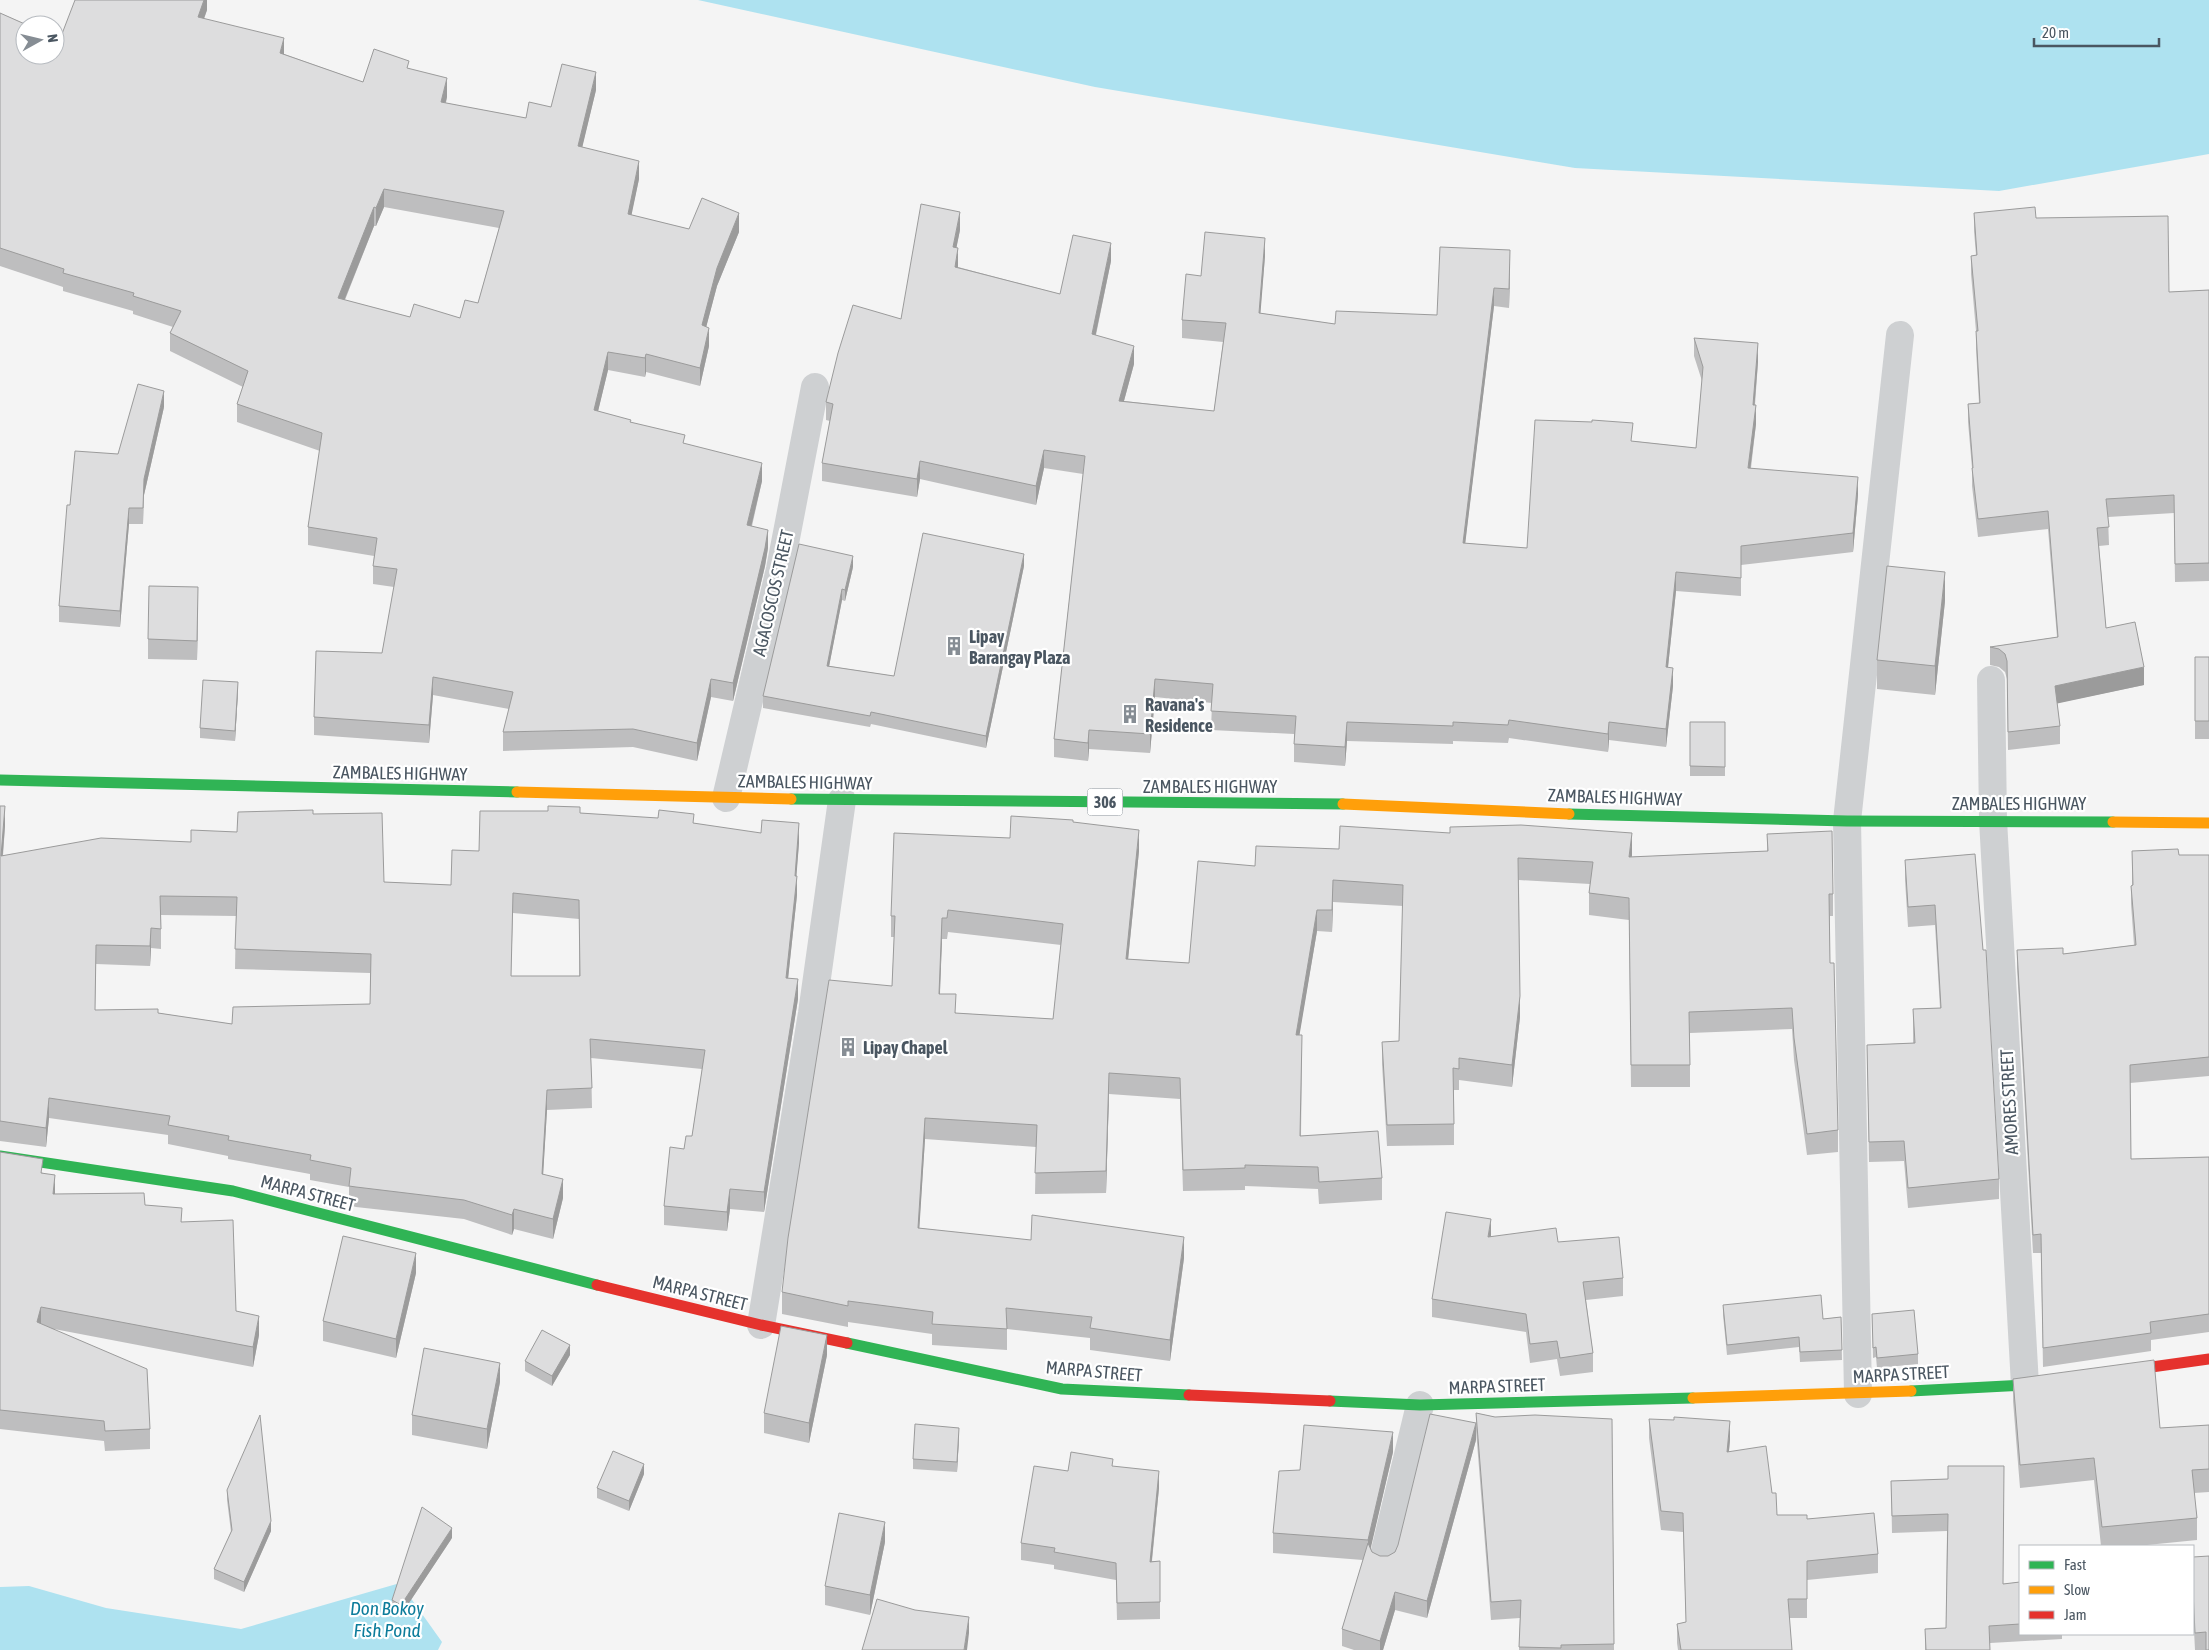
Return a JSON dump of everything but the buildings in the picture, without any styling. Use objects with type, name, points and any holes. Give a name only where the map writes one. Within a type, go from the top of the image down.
[{"type":"main road","name":"ZAMBALES HIGHWAY","points":[[0,780],[726,798],[1344,804],[1599,815],[1847,821],[1993,820],[2209,823]]},
{"type":"main road","name":"MARPA STREET","points":[[0,1156],[233,1191],[507,1263],[761,1326],[1062,1389],[1420,1406],[1858,1394],[2025,1385],[2064,1379]]},
{"type":"main road","points":[[2102,1374],[2209,1359]]},
{"type":"street","points":[[1858,1394],[1847,821],[1900,335]]},
{"type":"street","name":"AGACOSCOS STREET","points":[[726,798],[780,569],[815,387]]},
{"type":"street","name":"AMORES STREET","points":[[1991,680],[1993,820],[2025,1385]]},
{"type":"street","points":[[761,1326],[812,1013],[842,800]]},
{"type":"street","points":[[1382,1559],[1420,1406]]},
{"type":"water","points":[[698,0],[2209,0],[2209,154],[1999,191],[1575,168],[1095,87]]},
{"type":"water","name":"Don Bokoy Fish Pond","points":[[400,1583],[442,1642],[438,1650],[0,1650],[0,1587],[29,1586],[106,1608],[241,1629]]},
{"type":"traffic: fast","points":[[0,780],[517,792]]},
{"type":"traffic: fast","points":[[791,799],[1343,804]]},
{"type":"traffic: fast","points":[[1569,814],[1847,821],[2113,822]]},
{"type":"traffic: fast","points":[[0,1156],[233,1191],[597,1285]]},
{"type":"traffic: fast","points":[[847,1343],[1062,1389],[1189,1395]]},
{"type":"traffic: fast","points":[[1911,1391],[2025,1385],[2049,1381]]},
{"type":"traffic: fast","points":[[1330,1401],[1420,1405],[1693,1398]]},
{"type":"traffic: slow","points":[[517,792],[791,799]]},
{"type":"traffic: slow","points":[[1343,804],[1569,814]]},
{"type":"traffic: slow","points":[[2113,822],[2209,823]]},
{"type":"traffic: slow","points":[[1693,1398],[1911,1391]]},
{"type":"traffic: jam","points":[[597,1285],[761,1325],[847,1343]]},
{"type":"traffic: jam","points":[[2116,1372],[2209,1359]]},
{"type":"traffic: jam","points":[[1189,1395],[1330,1401]]},
{"type":"place","name":"Lipay Barangay Plaza","points":[[954,646]]},
{"type":"place","name":"Ravana's Residence","points":[[1130,714]]},
{"type":"place","name":"Lipay Chapel","points":[[848,1047]]}]
